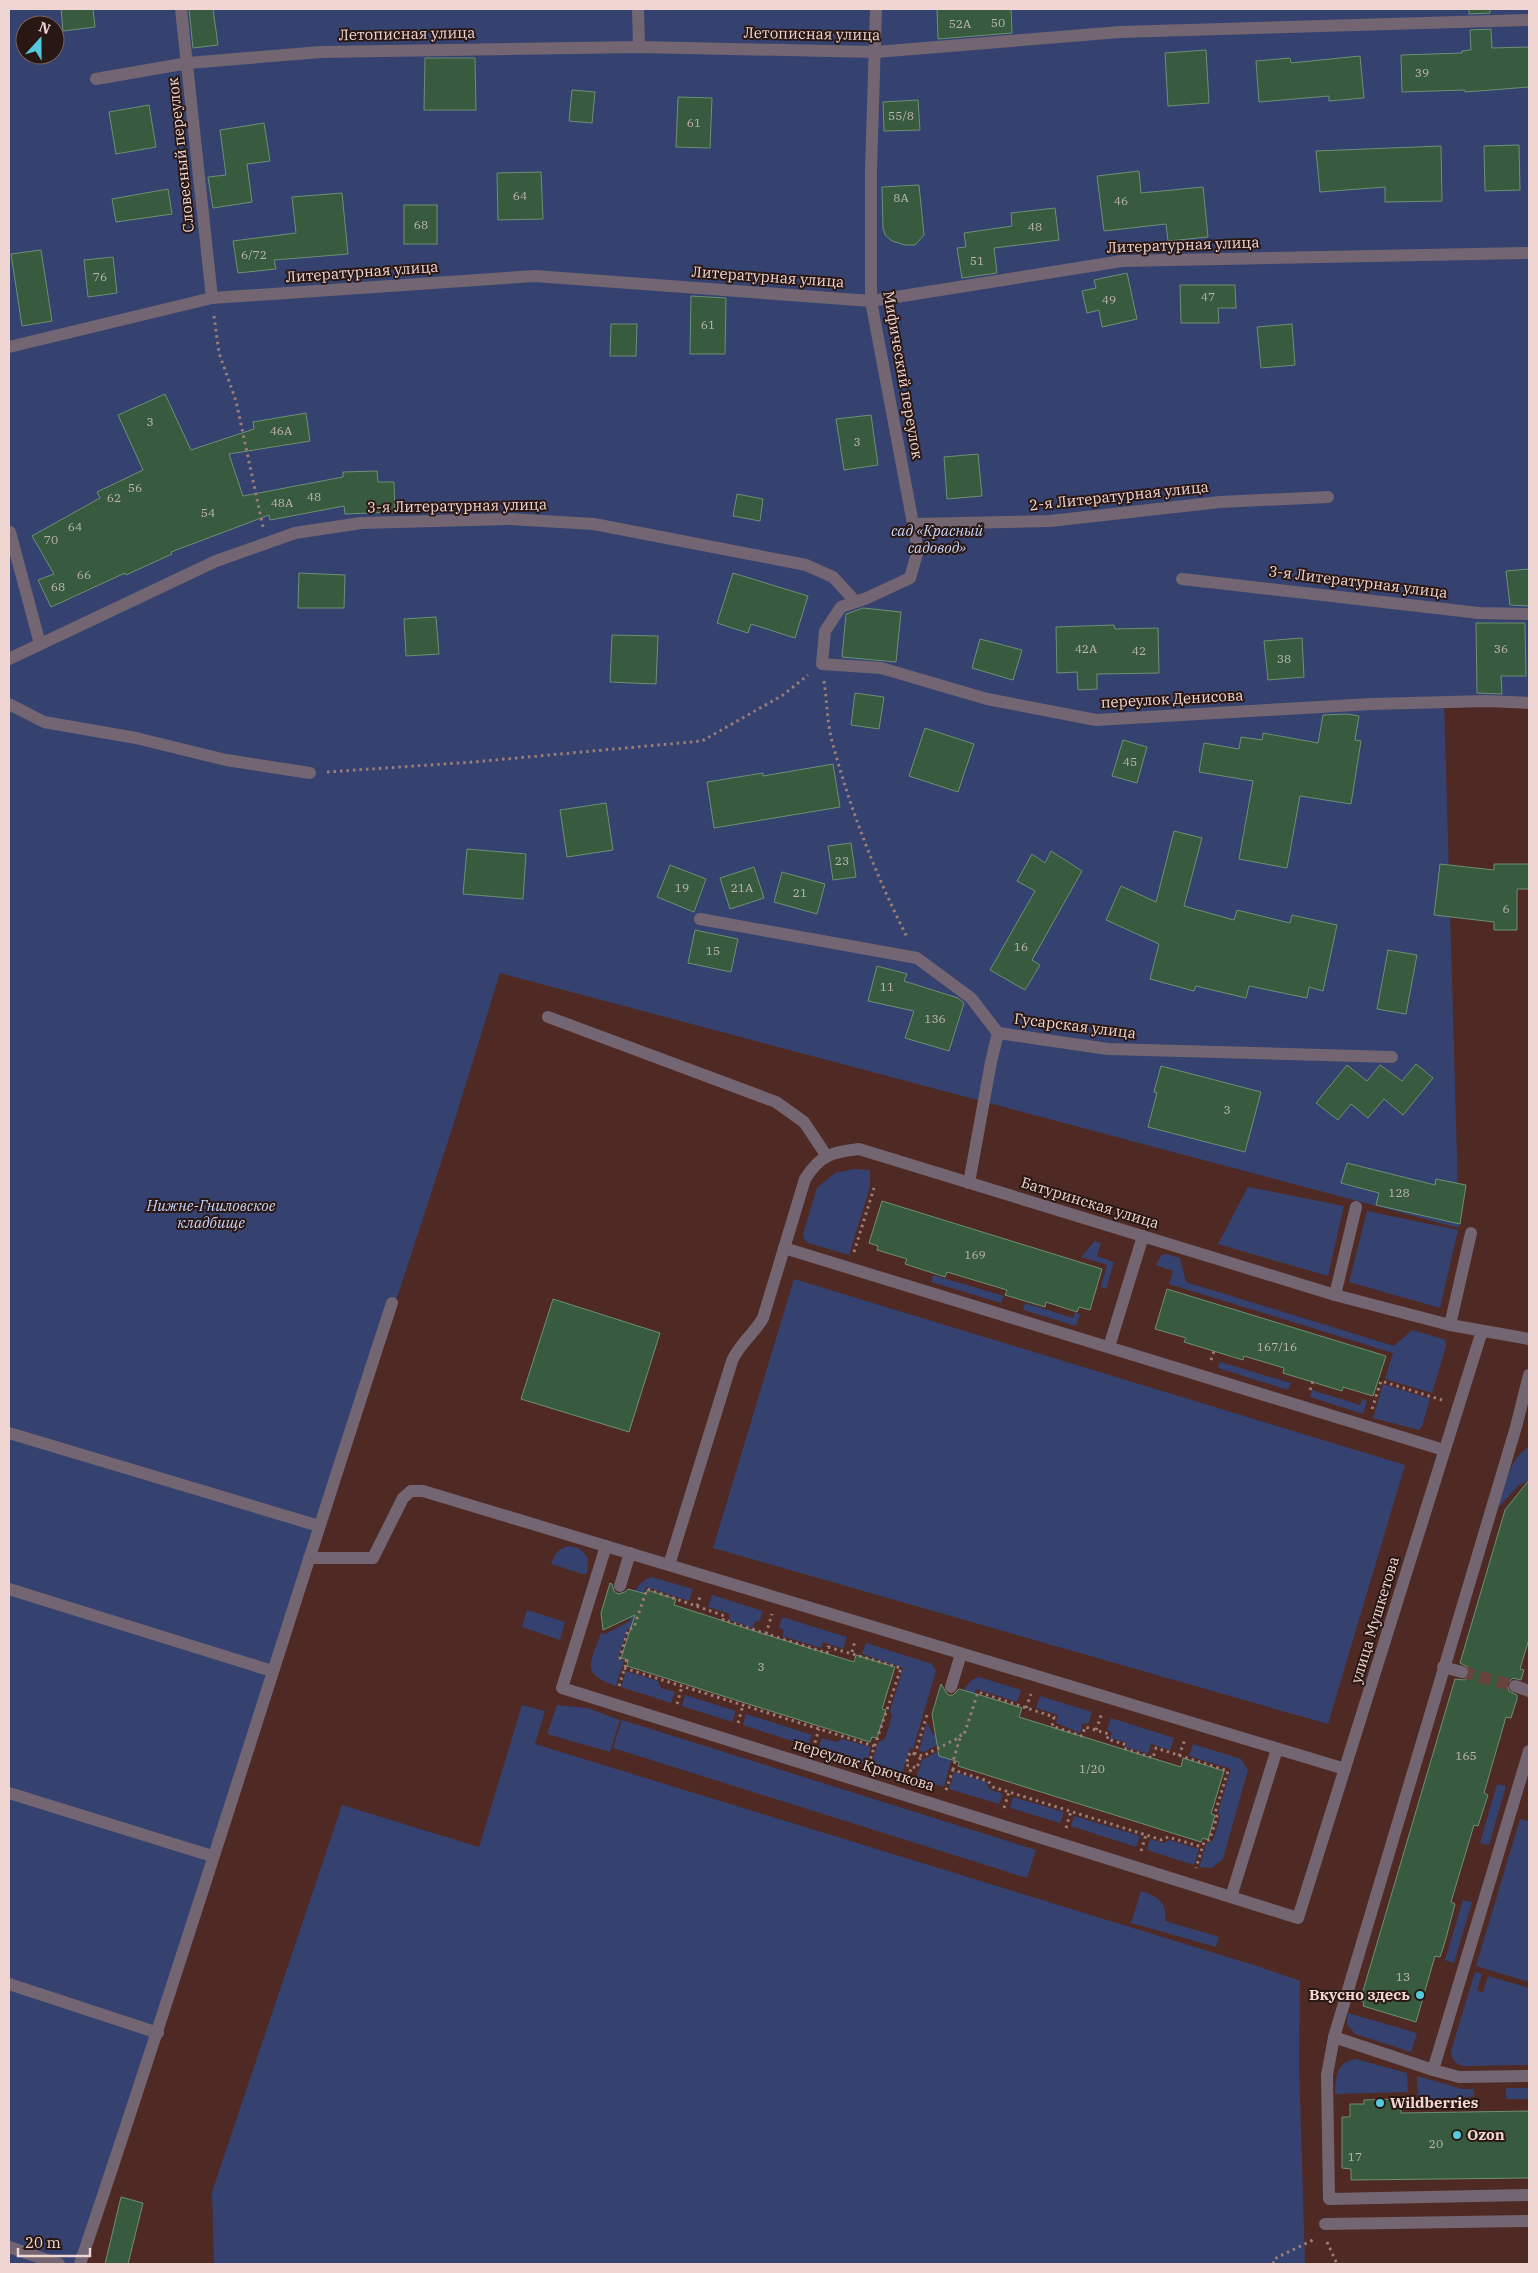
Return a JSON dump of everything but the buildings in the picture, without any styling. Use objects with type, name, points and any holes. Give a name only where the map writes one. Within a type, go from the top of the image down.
[{"type":"street","name":"Словесный переулок","points":[[181,9],[212,298]]},
{"type":"street","points":[[638,9],[639,47]]},
{"type":"street","name":"Мифический переулок","points":[[822,664],[825,630],[841,607],[910,578],[918,550],[871,302],[876,9]]},
{"type":"street","name":"Летописная улица","points":[[96,78],[188,63],[322,52],[639,47],[876,52],[1120,32],[1529,20]]},
{"type":"street","name":"Литературная улица","points":[[9,347],[212,298],[535,276],[871,302],[1122,261],[1529,253]]},
{"type":"street","name":"2-я Литературная улица","points":[[914,524],[1050,521],[1220,502],[1328,497]]},
{"type":"street","name":"3-я Литературная улица","points":[[9,658],[216,561],[295,534],[361,524],[509,519],[594,524],[806,565],[833,576],[856,602]]},
{"type":"street","points":[[10,532],[40,644]]},
{"type":"street","name":"3-я Литературная улица","points":[[1182,579],[1479,613],[1529,614]]},
{"type":"street","name":"переулок Денисова","points":[[822,664],[881,668],[987,699],[1096,720],[1371,704],[1487,701],[1529,703]]},
{"type":"street","points":[[9,704],[44,722],[136,738],[226,760],[310,773]]},
{"type":"street","name":"Гусарская улица","points":[[700,919],[918,958],[971,998],[998,1034],[1108,1049],[1392,1057]]},
{"type":"street","points":[[548,1018],[776,1102],[804,1122],[826,1155],[813,1166],[805,1179],[763,1318],[756,1330],[737,1349],[732,1362],[669,1566]]},
{"type":"street","points":[[969,1183],[991,1062],[998,1034]]},
{"type":"street","name":"Батуринская улица","points":[[826,1155],[859,1148],[1335,1295],[1450,1325],[1529,1339]]},
{"type":"street","points":[[1335,1295],[1356,1208]]},
{"type":"street","points":[[1450,1325],[1471,1232]]},
{"type":"street","points":[[1109,1347],[1143,1236]]},
{"type":"street","points":[[784,1248],[1444,1450]]},
{"type":"street","points":[[80,2264],[158,2033],[212,1856],[392,1303]]},
{"type":"street","name":"улица Мушкетова","points":[[1298,1918],[1482,1331]]},
{"type":"street","points":[[1529,1375],[1516,1428],[1334,2037],[1327,2075],[1329,2199],[1529,2195]]},
{"type":"street","points":[[1516,1428],[1529,1427]]},
{"type":"street","points":[[9,1433],[319,1526]]},
{"type":"street","points":[[309,1558],[373,1558],[403,1498],[411,1490],[423,1491],[1345,1770]]},
{"type":"street","name":"переулок Крючкова","points":[[606,1546],[562,1688],[1298,1918]]},
{"type":"street","points":[[620,1586],[630,1553]]},
{"type":"street","points":[[9,1588],[272,1671]]},
{"type":"street","points":[[951,1687],[961,1654]]},
{"type":"street","points":[[1444,1667],[1462,1672]]},
{"type":"street","points":[[1515,1686],[1529,1691]]},
{"type":"street","points":[[1231,1897],[1277,1749]]},
{"type":"street","points":[[1432,2070],[1529,1751]]},
{"type":"street","points":[[9,1793],[212,1856]]},
{"type":"street","points":[[9,1984],[158,2033]]},
{"type":"street","points":[[1334,2037],[1432,2070],[1460,2077],[1529,2076]]},
{"type":"street","points":[[1325,2224],[1529,2221]]},
{"type":"street","points":[[9,2248],[59,2264]]},
{"type":"path","points":[[212,298],[219,353],[236,401],[266,544]]},
{"type":"path","points":[[310,773],[473,762],[702,741],[783,695],[822,664]]},
{"type":"path","points":[[822,664],[832,740],[856,814],[885,894],[918,958]]},
{"type":"path","points":[[852,1260],[874,1188]]},
{"type":"path","points":[[1372,1412],[1381,1381],[1459,1405]]},
{"type":"path","points":[[618,1690],[627,1660],[620,1658],[628,1630],[634,1627],[646,1589],[724,1616],[723,1620],[827,1653],[828,1647],[851,1654],[852,1652],[901,1668],[868,1767]]},
{"type":"path","points":[[697,1606],[703,1589]]},
{"type":"path","points":[[764,1608],[773,1611],[766,1634]]},
{"type":"path","points":[[852,1652],[857,1637]]},
{"type":"path","points":[[624,1668],[874,1746]]},
{"type":"path","points":[[676,1708],[682,1686]]},
{"type":"path","points":[[1026,1708],[1032,1691],[1040,1694]]},
{"type":"path","points":[[921,1755],[917,1768],[906,1765],[910,1752],[921,1755],[960,1737],[961,1734],[964,1736],[978,1692],[1054,1717],[1052,1726],[1082,1736],[1085,1727],[1108,1734],[1107,1739],[1124,1744],[1123,1748],[1153,1758],[1156,1748],[1228,1771],[1210,1839],[1204,1842],[1196,1868]]},
{"type":"path","points":[[737,1726],[743,1705]]},
{"type":"path","points":[[915,1754],[930,1706]]},
{"type":"path","points":[[1093,1710],[1111,1715]]},
{"type":"path","points":[[1096,1730],[1102,1713]]},
{"type":"path","points":[[927,1715],[930,1724]]},
{"type":"path","points":[[813,1750],[819,1729]]},
{"type":"path","points":[[1176,1735],[1194,1741]]},
{"type":"path","points":[[946,1791],[953,1770],[955,1762],[953,1761],[960,1737]]},
{"type":"path","points":[[1179,1756],[1185,1738]]},
{"type":"path","points":[[804,1747],[822,1753]]},
{"type":"path","points":[[859,1764],[876,1769]]},
{"type":"path","points":[[908,1779],[912,1766]]},
{"type":"path","points":[[953,1770],[988,1781],[993,1787],[1070,1812],[1162,1840],[1168,1837],[1202,1847]]},
{"type":"path","points":[[900,1777],[916,1782]]},
{"type":"path","points":[[938,1789],[954,1794]]},
{"type":"path","points":[[1004,1809],[1009,1792]]},
{"type":"path","points":[[996,1806],[1013,1812]]},
{"type":"path","points":[[1066,1828],[1070,1812]]},
{"type":"path","points":[[1057,1825],[1075,1831]]},
{"type":"path","points":[[1146,1835],[1140,1851],[1150,1854]]},
{"type":"path","points":[[1187,1865],[1204,1870]]},
{"type":"path","points":[[1273,2264],[1274,2259],[1323,2235],[1337,2264]]},
{"type":"green space","name":"сад «Красный садовод»","points":[[9,9],[1529,9],[1529,699],[1444,700],[1459,1228],[500,973],[452,1129],[82,2264],[9,2264]]},
{"type":"green space","points":[[854,1169],[870,1170],[870,1187],[849,1255],[808,1243],[804,1239],[803,1234],[817,1188],[835,1173]]},
{"type":"green space","points":[[1248,1187],[1344,1206],[1328,1276],[1218,1244]]},
{"type":"green space","points":[[1367,1211],[1458,1230],[1440,1308],[1349,1282]]},
{"type":"green space","points":[[1095,1241],[1101,1243],[1097,1256],[1114,1262],[1106,1289],[1101,1287],[1107,1265],[1081,1257]]},
{"type":"green space","points":[[1166,1254],[1180,1258],[1186,1282],[1394,1346],[1412,1330],[1443,1339],[1446,1341],[1446,1347],[1432,1393],[1385,1379],[1393,1353],[1169,1284],[1173,1271],[1156,1265],[1161,1255]]},
{"type":"green space","points":[[933,1275],[1004,1296],[1001,1303],[931,1282]]},
{"type":"green space","points":[[794,1279],[1405,1465],[1328,1724],[713,1548]]},
{"type":"green space","points":[[1025,1303],[1073,1318],[1075,1312],[1080,1314],[1076,1326],[1023,1310]]},
{"type":"green space","points":[[1220,1362],[1291,1383],[1288,1390],[1218,1368]]},
{"type":"green space","points":[[1383,1384],[1430,1399],[1419,1430],[1373,1418]]},
{"type":"green space","points":[[1312,1390],[1360,1405],[1362,1399],[1367,1401],[1363,1414],[1310,1397]]},
{"type":"green space","points":[[1529,1447],[1529,1480],[1518,1486],[1498,1508],[1505,1482],[1516,1458]]},
{"type":"green space","points":[[570,1546],[576,1547],[586,1556],[588,1565],[586,1575],[551,1564],[558,1552]]},
{"type":"green space","points":[[652,1577],[693,1589],[689,1601],[646,1587],[633,1626],[628,1629],[618,1659],[624,1661],[616,1686],[604,1681],[592,1671],[591,1666],[594,1652],[601,1633],[605,1634],[630,1621],[630,1609],[636,1589],[643,1581]]},
{"type":"green space","points":[[712,1595],[763,1611],[759,1622],[755,1621],[753,1628],[728,1620],[730,1614],[708,1607]]},
{"type":"green space","points":[[527,1610],[565,1622],[560,1640],[522,1627]]},
{"type":"green space","points":[[782,1617],[847,1637],[843,1649],[823,1642],[821,1648],[782,1636],[784,1630],[779,1628]]},
{"type":"green space","points":[[866,1643],[932,1664],[936,1671],[913,1749],[910,1748],[902,1774],[871,1765],[878,1743],[885,1739],[892,1716],[890,1711],[903,1668],[862,1654]]},
{"type":"green space","points":[[626,1671],[658,1681],[661,1688],[675,1692],[671,1703],[621,1687]]},
{"type":"green space","points":[[979,1677],[1021,1690],[1017,1702],[976,1689],[962,1732],[924,1752],[919,1751],[927,1722],[933,1735],[958,1722],[962,1695],[969,1683]]},
{"type":"green space","points":[[685,1695],[736,1711],[732,1722],[682,1706]]},
{"type":"green space","points":[[1040,1696],[1092,1712],[1088,1724],[1083,1723],[1080,1733],[1056,1723],[1058,1715],[1036,1708]]},
{"type":"green space","points":[[522,1705],[545,1711],[535,1744],[1260,1967],[1300,1981],[1299,2064],[1305,2264],[214,2264],[212,2192],[342,1805],[479,1847]]},
{"type":"green space","points":[[557,1705],[587,1708],[620,1720],[610,1752],[547,1734]]},
{"type":"green space","points":[[746,1714],[812,1735],[808,1746],[743,1725]]},
{"type":"green space","points":[[1111,1718],[1174,1738],[1170,1750],[1151,1744],[1148,1754],[1126,1747],[1127,1743],[1110,1738],[1112,1732],[1107,1730]]},
{"type":"green space","points":[[622,1720],[1036,1850],[1027,1878],[613,1748]]},
{"type":"green space","points":[[822,1738],[836,1742],[842,1739],[871,1747],[866,1764],[818,1749]]},
{"type":"green space","points":[[956,1742],[944,1787],[916,1778],[922,1760]]},
{"type":"green space","points":[[1193,1744],[1241,1759],[1248,1770],[1223,1859],[1212,1868],[1199,1867],[1206,1844],[1213,1840],[1220,1817],[1218,1812],[1231,1769],[1189,1756]]},
{"type":"green space","points":[[954,1772],[986,1782],[989,1789],[1003,1794],[999,1804],[949,1789]]},
{"type":"green space","points":[[1497,1784],[1506,1786],[1489,1845],[1480,1843]]},
{"type":"green space","points":[[1013,1797],[1064,1812],[1060,1823],[1010,1808]]},
{"type":"green space","points":[[1074,1816],[1140,1836],[1136,1847],[1071,1826]]},
{"type":"green space","points":[[1520,1819],[1529,1821],[1529,1982],[1476,1966]]},
{"type":"green space","points":[[1150,1839],[1163,1843],[1170,1840],[1199,1849],[1194,1865],[1147,1850]]},
{"type":"green space","points":[[1141,1891],[1152,1895],[1163,1904],[1165,1921],[1219,1937],[1216,1947],[1131,1923]]},
{"type":"green space","points":[[1463,1900],[1472,1902],[1454,1963],[1445,1960]]},
{"type":"green space","points":[[1475,1972],[1482,1974],[1477,1991],[1483,1992],[1488,1976],[1529,1988],[1529,2062],[1527,2065],[1465,2066],[1453,2059],[1451,2051]]},
{"type":"green space","points":[[1348,2013],[1417,2033],[1411,2052],[1355,2034],[1347,2024]]},
{"type":"green space","points":[[1356,2059],[1407,2073],[1408,2092],[1335,2094],[1338,2071],[1344,2063]]},
{"type":"green space","points":[[1417,2076],[1463,2089],[1474,2089],[1474,2097],[1418,2099]]},
{"type":"green space","points":[[1506,2088],[1529,2088],[1529,2099],[1506,2099]]},
{"type":"tunnel","points":[[1462,1672],[1515,1686]]},
{"type":"place","name":"Вкусно здесь","points":[[1420,1995]]},
{"type":"place","name":"Wildberries","points":[[1380,2103]]},
{"type":"place","name":"Ozon","points":[[1457,2135]]},
{"type":"park label","name":"Нижне-Гниловское кладбище","points":[[211,1214]]}]
